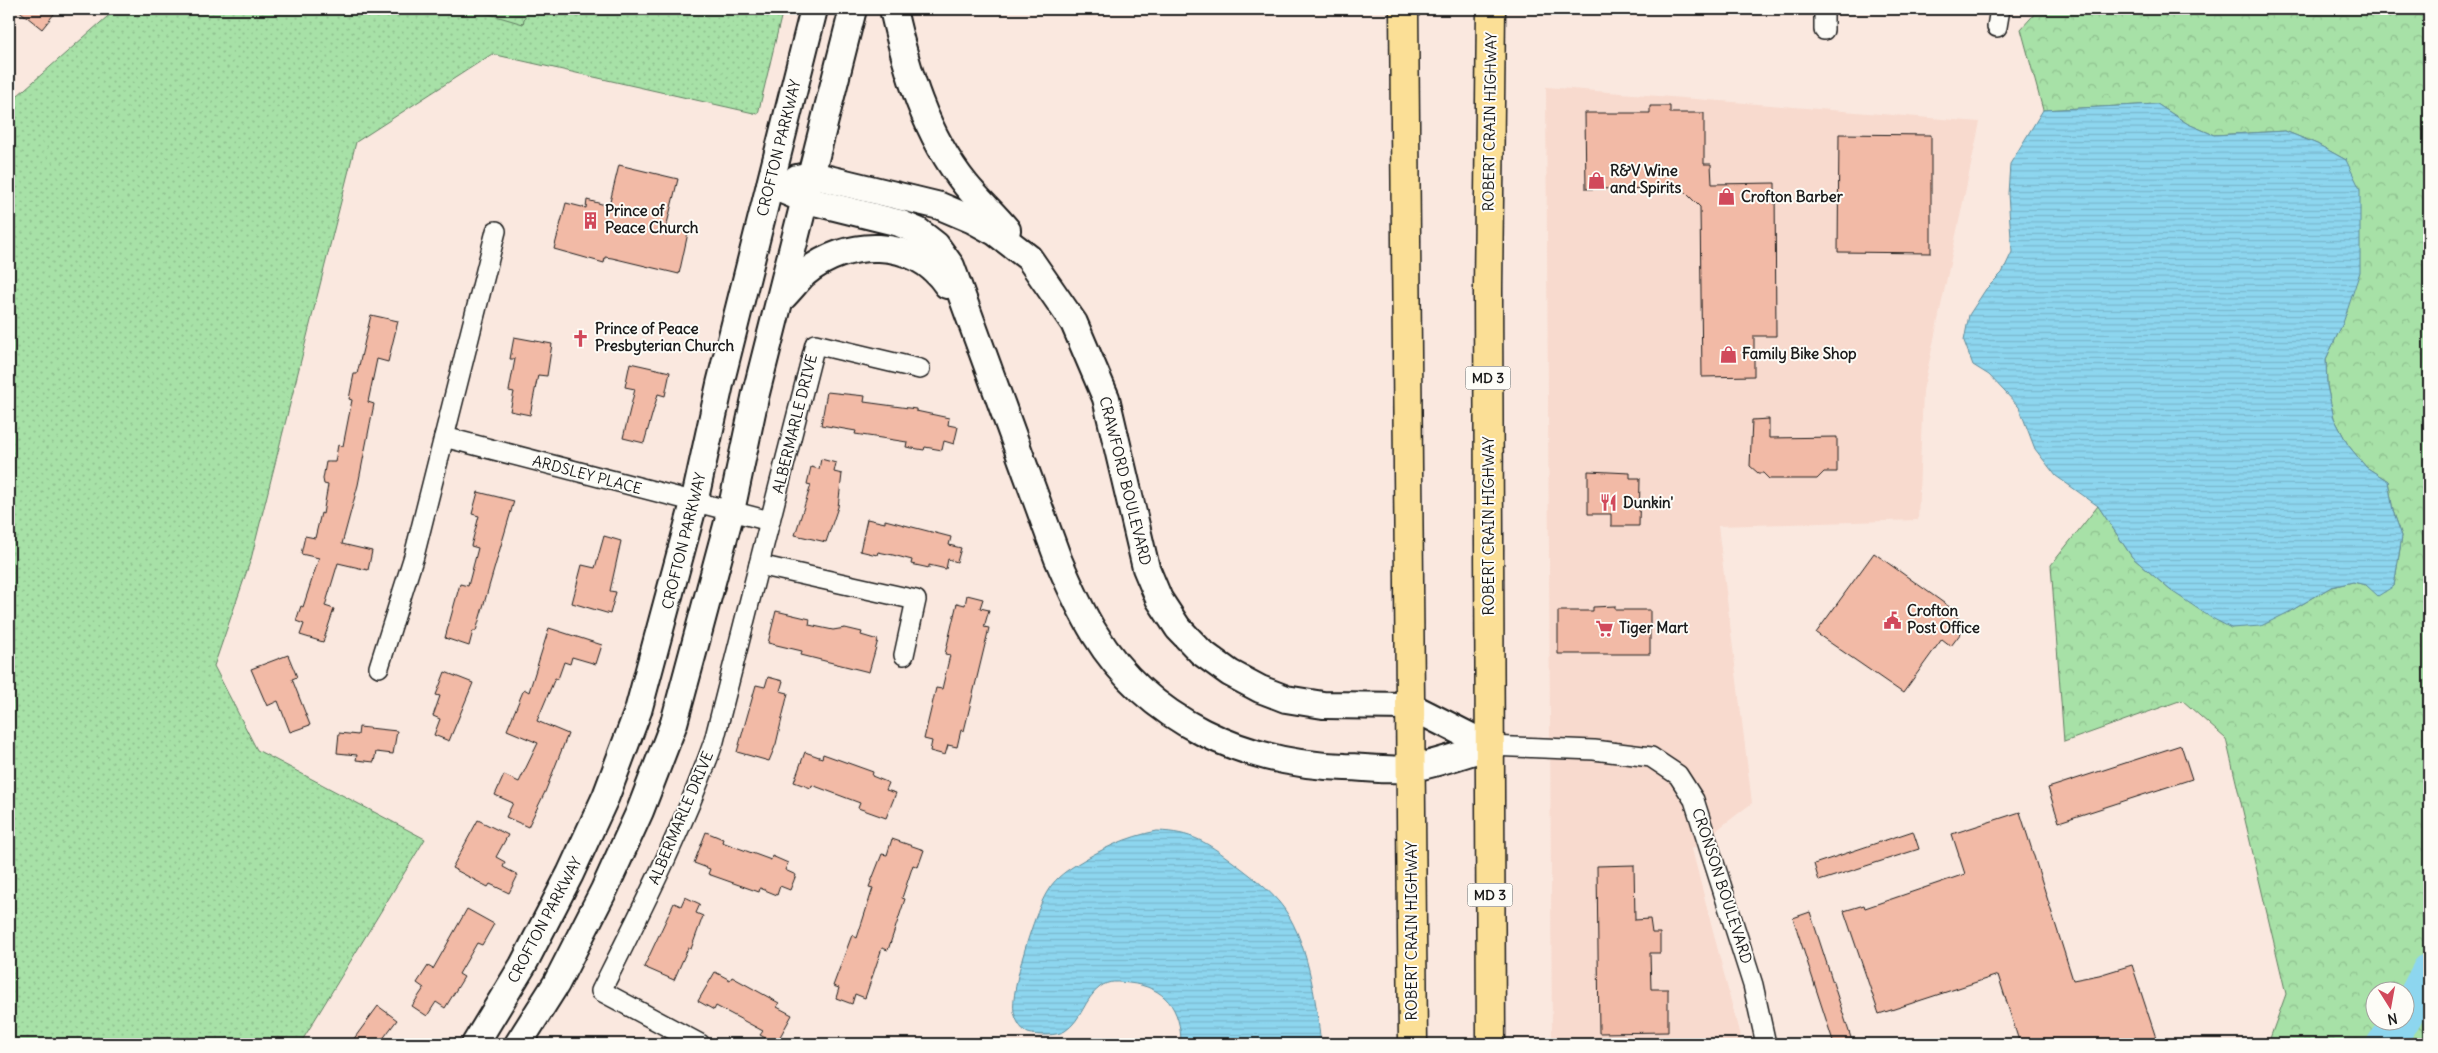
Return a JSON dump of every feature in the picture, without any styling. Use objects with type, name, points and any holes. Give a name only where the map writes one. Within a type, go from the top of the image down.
[{"type":"highway","name":"ROBERT CRAIN HIGHWAY","points":[[1404,9],[1412,1044]]},
{"type":"highway","name":"ROBERT CRAIN HIGHWAY","points":[[1491,9],[1488,290],[1491,1044]]},
{"type":"highway","points":[[1490,77],[1498,9]]},
{"type":"street","name":"CROFTON PARKWAY","points":[[474,1044],[532,949],[570,874],[606,796],[638,712],[694,503],[720,384],[814,9]]},
{"type":"street","points":[[518,1044],[556,984],[604,890],[640,811],[674,723],[731,511],[756,393],[853,9]]},
{"type":"street","points":[[893,9],[904,59],[930,127],[965,184],[1000,221],[1030,258]]},
{"type":"street","points":[[1824,9],[1824,30]]},
{"type":"street","name":"CRAWFORD BOULEVARD","points":[[770,185],[812,174],[940,206],[995,232],[1030,258],[1074,323],[1092,361],[1106,398],[1146,568],[1160,599],[1178,628],[1201,652],[1230,674],[1260,690],[1286,699],[1323,705],[1410,706],[1489,746]]},
{"type":"street","points":[[770,185],[806,200],[899,223],[918,231],[936,245],[951,266],[1058,559],[1075,598],[1096,635],[1122,670],[1152,700],[1186,724],[1231,746],[1272,759],[1322,766],[1411,769],[1489,746]]},
{"type":"street","points":[[379,667],[402,601],[496,231]]},
{"type":"street","points":[[781,300],[804,274],[819,264],[840,254],[860,248],[881,247],[907,251],[923,260],[941,276],[969,316]]},
{"type":"street","name":"ALBERMARLE DRIVE","points":[[700,1044],[601,991],[669,852],[698,786],[714,741],[815,344],[920,369]]},
{"type":"street","name":"ARDSLEY PLACE","points":[[444,437],[731,511]]},
{"type":"street","points":[[731,511],[770,521]]},
{"type":"street","points":[[759,565],[916,600],[904,655]]},
{"type":"street","name":"CRONSON BOULEVARD","points":[[1489,746],[1594,750],[1645,756],[1678,775],[1694,800],[1753,985],[1766,1044]]},
{"type":"shaded area","points":[[1546,87],[1980,122],[1923,391],[1918,520],[1718,526],[1752,803],[1692,849],[1742,1044],[1552,1044]]},
{"type":"green space","points":[[116,9],[783,9],[758,114],[492,54],[356,142],[251,559],[214,666],[257,750],[425,839],[300,1044],[9,1044],[9,103]]},
{"type":"green space","points":[[472,9],[527,9],[523,24]]},
{"type":"green space","points":[[2039,9],[2429,9],[2429,1044],[2268,1044],[2286,994],[2226,739],[2182,700],[2064,742],[2051,565],[2098,506],[2132,557],[2170,590],[2231,628],[2289,612],[2331,587],[2353,582],[2366,585],[2394,586],[2402,536],[2393,511],[2388,481],[2366,467],[2348,445],[2334,418],[2327,386],[2326,359],[2343,323],[2346,160],[2317,144],[2285,131],[2214,135],[2188,124],[2157,104],[2043,110],[2021,29]]},
{"type":"water","points":[[2157,104],[2188,124],[2214,135],[2285,131],[2317,144],[2346,160],[2360,189],[2360,272],[2343,323],[2326,359],[2327,386],[2334,418],[2348,445],[2366,467],[2388,481],[2393,511],[2402,536],[2394,586],[2378,596],[2366,585],[2353,582],[2331,587],[2261,626],[2231,628],[2210,617],[2170,590],[2132,557],[2098,506],[2056,476],[2035,449],[2019,407],[1989,375],[1973,365],[1964,341],[1969,315],[1986,289],[2002,273],[2012,252],[2008,194],[2010,164],[2043,110]]},
{"type":"water","points":[[1157,831],[1180,833],[1198,839],[1251,876],[1279,902],[1289,916],[1304,951],[1313,990],[1321,1044],[1181,1044],[1178,1020],[1168,1001],[1152,989],[1142,985],[1117,982],[1110,982],[1100,987],[1090,997],[1071,1026],[1061,1033],[1036,1035],[1028,1033],[1021,1027],[1014,1012],[1016,987],[1030,933],[1042,902],[1050,888],[1066,871],[1094,854],[1124,840]]},
{"type":"building","points":[[17,9],[58,9],[42,29]]},
{"type":"building","points":[[1650,106],[1670,106],[1670,113],[1704,113],[1704,164],[1711,164],[1712,184],[1775,183],[1776,336],[1754,336],[1754,376],[1702,377],[1700,207],[1681,188],[1586,189],[1585,113],[1650,113]]},
{"type":"building","points":[[1839,134],[1931,135],[1931,253],[1838,252]]},
{"type":"building","name":"Prince of Peace Church","points":[[619,165],[678,179],[666,228],[688,233],[679,274],[612,258],[605,257],[604,263],[554,249],[566,203],[586,208],[587,200],[609,206]]},
{"type":"building","points":[[371,315],[398,321],[388,362],[377,359],[368,402],[374,404],[358,485],[342,544],[372,551],[368,570],[338,563],[325,606],[334,609],[323,642],[300,635],[304,624],[296,621],[301,606],[303,607],[319,558],[301,554],[305,536],[315,538],[321,513],[323,514],[328,485],[324,484],[323,479],[326,462],[335,462],[338,445],[343,446],[352,400],[349,399],[354,374],[357,374]]},
{"type":"building","points":[[514,337],[552,344],[547,376],[538,375],[530,415],[510,411],[514,392],[509,391],[515,359],[510,359]]},
{"type":"building","points":[[630,363],[670,372],[665,396],[658,394],[644,443],[623,438],[635,389],[625,387]]},
{"type":"building","points":[[827,392],[865,396],[864,402],[916,409],[916,411],[949,418],[948,425],[958,427],[954,444],[944,441],[942,450],[925,447],[924,450],[906,447],[907,442],[855,434],[856,431],[821,425]]},
{"type":"building","points":[[1769,419],[1769,438],[1837,437],[1837,472],[1824,472],[1817,479],[1769,479],[1763,473],[1758,473],[1750,466],[1752,420]]},
{"type":"building","points":[[821,459],[836,463],[834,472],[842,474],[838,507],[826,542],[795,535],[811,485],[807,484],[811,467],[819,469]]},
{"type":"building","name":"Dunkin'","points":[[1588,471],[1630,473],[1630,478],[1640,478],[1639,526],[1611,526],[1611,514],[1588,514]]},
{"type":"building","points":[[478,492],[514,501],[476,631],[473,631],[469,646],[445,638],[460,584],[468,586],[478,548],[471,546],[479,516],[472,514]]},
{"type":"building","points":[[867,519],[885,523],[885,520],[951,537],[949,545],[961,548],[957,562],[948,559],[946,569],[929,565],[929,568],[911,564],[912,560],[893,555],[878,552],[877,555],[860,551]]},
{"type":"building","points":[[604,536],[621,541],[610,591],[616,592],[610,614],[572,603],[582,565],[595,568]]},
{"type":"building","name":"Crofton Post Office","points":[[1874,553],[1955,611],[1953,614],[1967,625],[1951,646],[1942,639],[1903,693],[1816,633]]},
{"type":"building","points":[[967,595],[983,599],[980,608],[989,610],[984,627],[989,628],[964,731],[961,730],[957,747],[948,745],[945,755],[930,751],[932,741],[924,739],[936,688],[942,689],[950,655],[945,654],[957,603],[965,605]]},
{"type":"building","points":[[1615,606],[1615,610],[1650,610],[1650,654],[1558,654],[1558,611],[1593,611],[1593,607]]},
{"type":"building","points":[[776,611],[810,619],[809,625],[833,630],[845,628],[862,632],[861,635],[878,640],[869,672],[801,655],[802,651],[768,643]]},
{"type":"building","points":[[549,628],[602,645],[596,664],[572,657],[570,664],[564,662],[558,679],[555,678],[537,721],[568,734],[545,792],[528,827],[506,817],[513,803],[495,795],[504,775],[519,782],[538,743],[507,730],[524,689],[529,692]]},
{"type":"building","points":[[288,655],[297,677],[292,679],[310,725],[290,732],[278,701],[267,706],[251,669]]},
{"type":"building","points":[[445,672],[473,683],[449,741],[434,735],[440,719],[433,716],[440,696],[436,695]]},
{"type":"building","points":[[768,677],[783,681],[780,691],[788,693],[776,744],[769,761],[737,752],[756,685],[765,687]]},
{"type":"building","points":[[359,727],[397,731],[393,754],[376,752],[374,762],[356,760],[357,755],[337,753],[339,733],[358,735]]},
{"type":"building","points":[[2181,745],[2192,779],[2059,822],[2048,788]]},
{"type":"building","points":[[805,752],[822,758],[823,754],[873,772],[872,776],[889,783],[886,790],[896,793],[886,818],[858,808],[860,803],[812,785],[811,788],[794,782]]},
{"type":"building","points":[[2020,812],[2073,980],[2099,975],[2132,965],[2158,1044],[2020,1044],[1998,975],[1879,1014],[1844,911],[1864,905],[1865,908],[1965,874],[1952,834]]},
{"type":"building","points":[[478,820],[508,835],[496,857],[505,862],[503,867],[518,875],[509,893],[490,884],[488,887],[452,868]]},
{"type":"building","points":[[1913,831],[1919,849],[1819,881],[1814,864]]},
{"type":"building","points":[[706,832],[723,839],[722,842],[771,860],[772,856],[788,863],[785,870],[796,875],[790,890],[780,886],[777,895],[760,888],[759,892],[708,874],[710,869],[694,863]]},
{"type":"building","points":[[892,839],[924,850],[918,867],[913,865],[902,898],[905,899],[888,950],[882,948],[865,998],[855,994],[852,1004],[836,998],[839,988],[833,986],[852,935],[857,938],[873,888],[869,887],[882,854],[887,855]]},
{"type":"building","points":[[1634,865],[1635,920],[1650,919],[1652,933],[1660,933],[1660,953],[1650,953],[1651,989],[1668,989],[1668,1032],[1599,1033],[1597,866]]},
{"type":"building","points":[[685,897],[700,904],[696,913],[703,916],[691,949],[688,948],[674,980],[644,967],[674,903],[681,906]]},
{"type":"building","points":[[467,909],[494,924],[482,945],[477,943],[459,974],[464,977],[445,1008],[436,1002],[427,1016],[412,1006],[424,988],[417,983],[428,966],[433,969]]},
{"type":"building","points":[[1810,912],[1853,1044],[1834,1044],[1793,918]]},
{"type":"building","points":[[715,972],[730,980],[732,977],[779,1003],[777,1007],[792,1015],[776,1044],[760,1035],[763,1031],[716,1006],[714,1010],[698,1001]]},
{"type":"building","points":[[378,1006],[397,1020],[379,1044],[350,1044]]},
{"type":"waterway","points":[[2416,996],[2429,971]]},
{"type":"waterway","points":[[2384,1044],[2395,1030]]},
{"type":"place","name":"R&V Wine and Spirits","points":[[1596,180]]},
{"type":"place","name":"Crofton Barber","points":[[1727,197]]},
{"type":"place","name":"Prince of Peace Church","points":[[591,220]]},
{"type":"place","name":"Prince of Peace Presbyterian Church","points":[[581,338]]},
{"type":"place","name":"Family Bike Shop","points":[[1728,354]]},
{"type":"place","name":"Dunkin'","points":[[1609,503]]},
{"type":"place","name":"Crofton Post Office","points":[[1893,620]]},
{"type":"place","name":"Tiger Mart","points":[[1605,628]]}]
